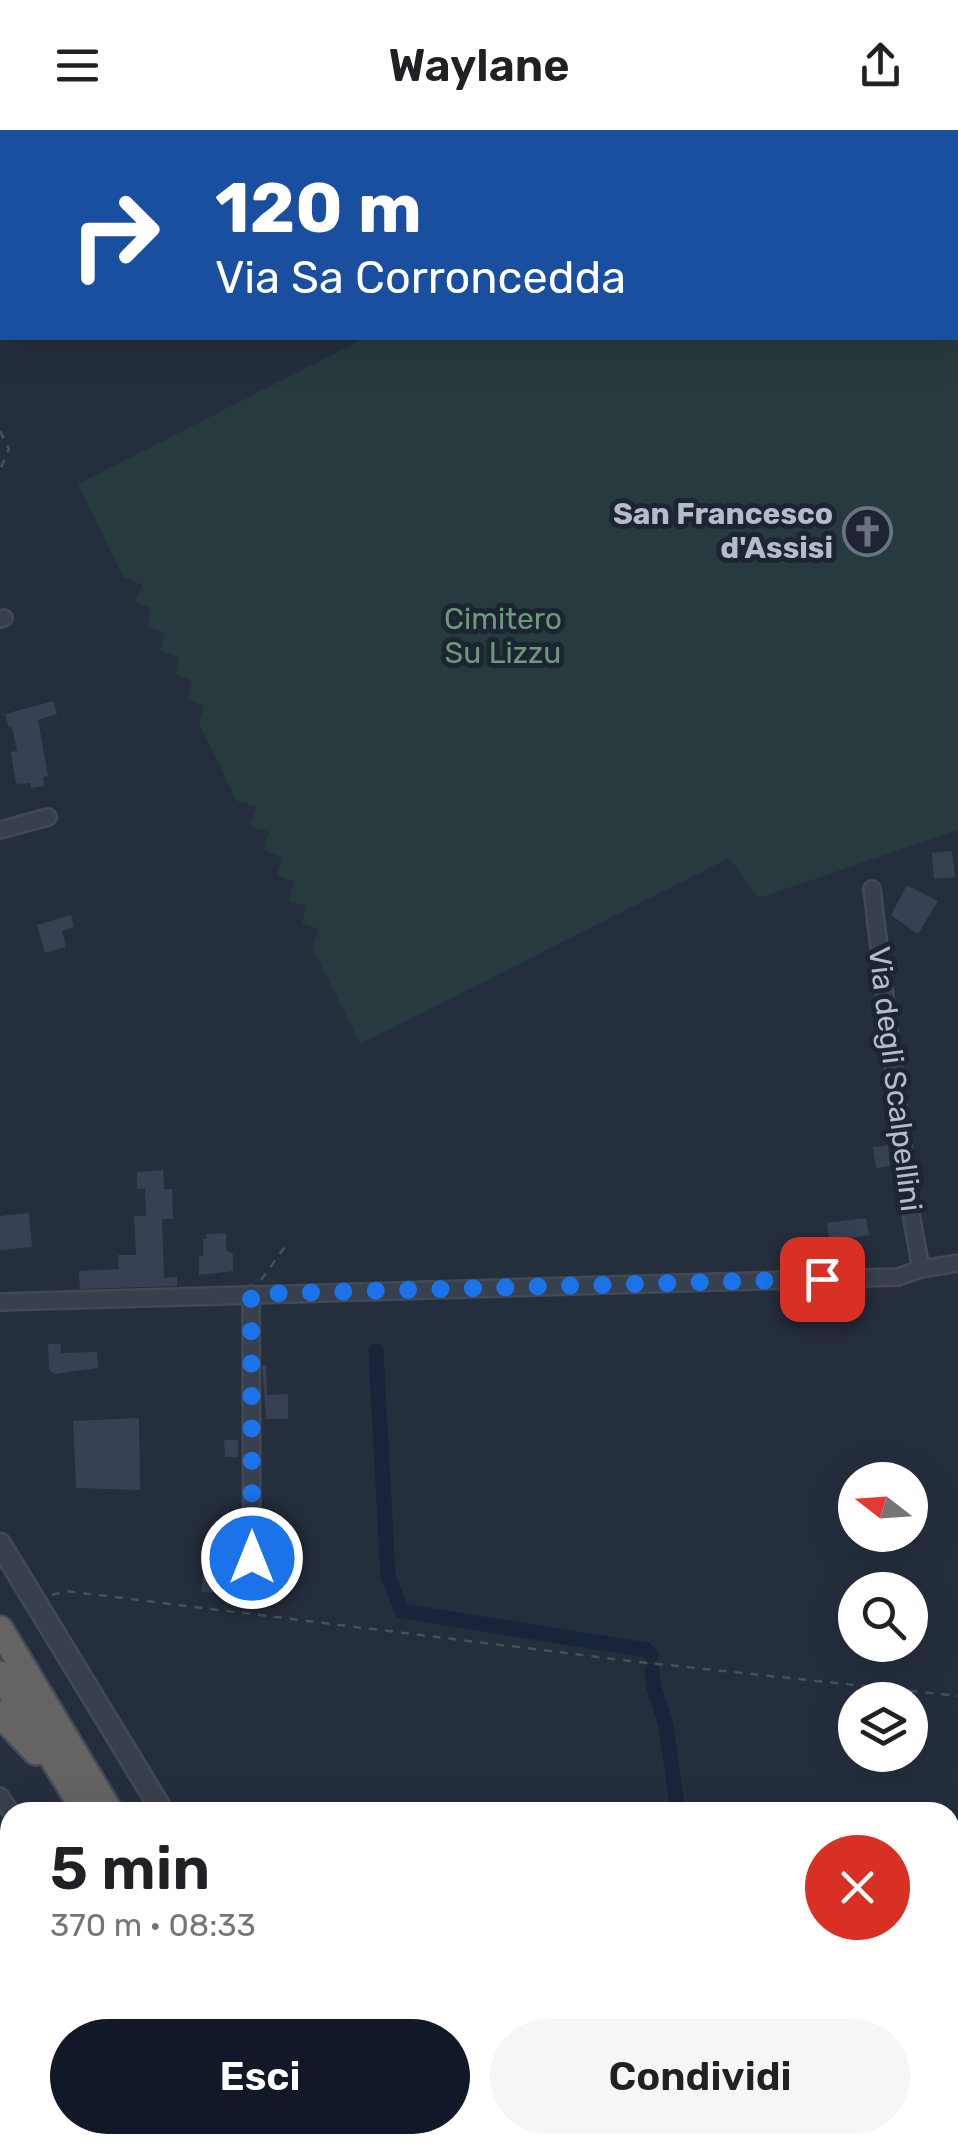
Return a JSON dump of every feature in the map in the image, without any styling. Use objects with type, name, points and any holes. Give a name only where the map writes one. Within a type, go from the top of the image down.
[{"type":"highway","points":[[0,1629],[104,1802]]},
{"type":"highway","points":[[0,1674],[80,1802]]},
{"type":"highway","points":[[0,1714],[80,1802]]},
{"type":"street","points":[[0,830],[48,817]]},
{"type":"street","name":"Via degli Scalpellini","points":[[872,889],[921,1269]]},
{"type":"street","points":[[0,1302],[898,1277],[958,1263]]},
{"type":"street","points":[[251,1294],[252,1596]]},
{"type":"street","points":[[0,1544],[157,1802]]},
{"type":"path","points":[[0,431],[8,449],[0,470]]},
{"type":"path","points":[[251,1294],[287,1244]]},
{"type":"path","points":[[36,1600],[66,1591],[610,1659],[958,1696]]},
{"type":"green space","name":"Cimitero Su Lizzu","points":[[361,340],[958,340],[958,830],[759,898],[729,858],[360,1044],[312,948],[319,929],[302,923],[306,906],[288,901],[294,882],[277,875],[282,857],[264,850],[269,832],[250,826],[256,807],[237,801],[199,724],[204,706],[188,699],[192,680],[175,674],[179,658],[160,650],[165,633],[147,626],[151,608],[135,602],[142,585],[123,577],[78,484]]},
{"type":"building","name":"San Francesco d'Assisi","points":[[872,521],[875,540],[863,542],[860,522]]},
{"type":"building","points":[[53,701],[57,714],[38,720],[48,776],[43,777],[44,786],[16,784],[11,752],[17,751],[5,714]]},
{"type":"building","points":[[952,851],[955,877],[934,879],[932,853]]},
{"type":"building","points":[[907,885],[938,901],[918,934],[891,915]]},
{"type":"building","points":[[71,915],[74,927],[62,931],[66,947],[45,953],[37,925]]},
{"type":"building","points":[[888,1145],[890,1166],[876,1168],[873,1147]]},
{"type":"building","points":[[163,1170],[164,1189],[172,1189],[173,1219],[162,1219],[164,1278],[177,1277],[177,1286],[80,1289],[79,1271],[119,1269],[118,1255],[136,1255],[134,1216],[146,1216],[145,1189],[137,1189],[137,1172]]},
{"type":"building","points":[[29,1213],[32,1247],[0,1250],[0,1216]]},
{"type":"building","points":[[866,1218],[869,1235],[829,1241],[827,1223]]},
{"type":"building","points":[[226,1233],[226,1250],[233,1254],[233,1271],[199,1275],[199,1256],[203,1256],[206,1234]]},
{"type":"building","points":[[48,1344],[61,1344],[61,1353],[97,1352],[98,1368],[55,1374],[49,1370]]},
{"type":"building","points":[[262,1365],[266,1365],[267,1395],[288,1394],[288,1419],[266,1419]]},
{"type":"building","points":[[139,1418],[140,1490],[76,1488],[73,1421]]},
{"type":"building","points":[[224,1440],[238,1440],[238,1457],[225,1457]]},
{"type":"building","points":[[210,1544],[231,1545],[231,1594],[202,1592],[203,1565]]},
{"type":"waterway","points":[[376,1351],[388,1576],[402,1611],[646,1650],[651,1655]]},
{"type":"waterway","points":[[652,1671],[666,1726],[677,1802]]},
{"type":"place","name":"San Francesco d'Assisi","points":[[868,531]]},
{"type":"route","points":[[252,1558],[251,1294],[822,1279]]}]
